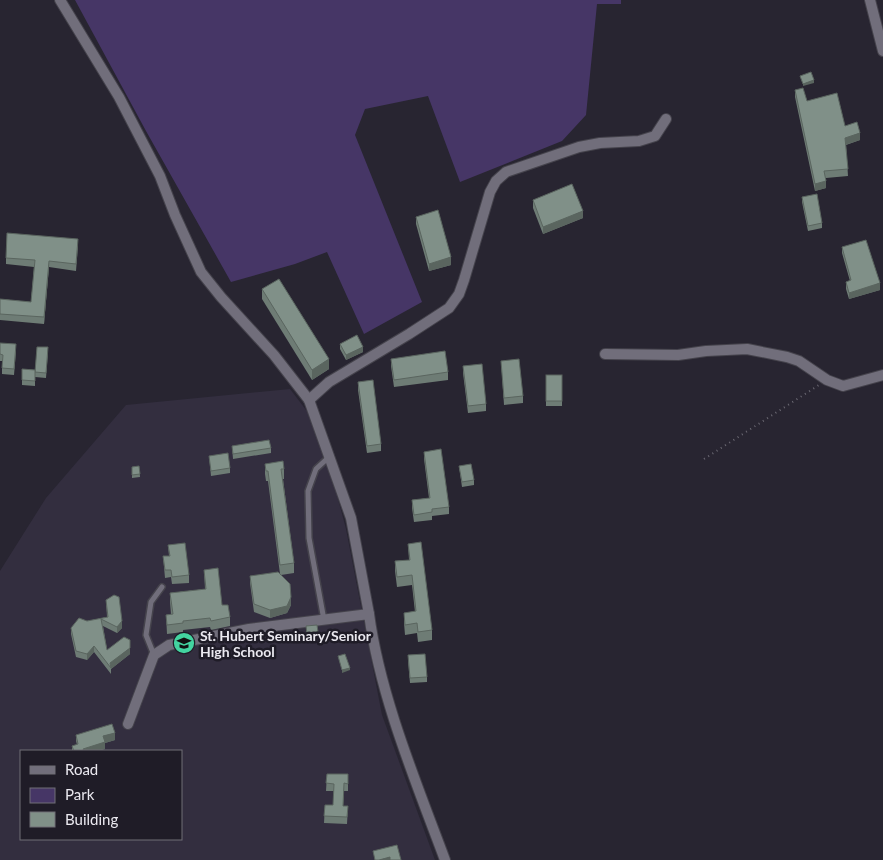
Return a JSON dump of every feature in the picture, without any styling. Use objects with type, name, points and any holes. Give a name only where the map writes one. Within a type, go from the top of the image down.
[{"type":"street","points":[[60,0],[119,98],[160,176],[175,215],[201,272],[274,355],[309,400],[351,518],[373,640],[396,724],[445,860]]},
{"type":"street","points":[[870,0],[879,19],[883,51]]},
{"type":"street","points":[[309,400],[329,382],[449,308],[459,294],[464,280],[490,192],[496,181],[506,172],[579,147],[600,143],[639,141],[655,136],[666,120]]},
{"type":"street","points":[[606,354],[678,356],[706,351],[747,349],[799,361],[827,380],[842,386],[883,376]]},
{"type":"street","points":[[128,724],[154,655],[169,645],[249,629],[369,614]]},
{"type":"lane","points":[[324,620],[309,538],[308,491],[316,468],[329,457]]},
{"type":"lane","points":[[154,655],[146,635],[151,602],[162,587]]},
{"type":"path","points":[[704,459],[827,380]]},
{"type":"shaded area","name":"St. Hubert Seminary/Senior High School","points":[[290,389],[319,427],[346,529],[382,715],[435,860],[0,860],[0,571],[46,498],[126,405]]},
{"type":"green space","points":[[75,0],[621,0],[621,4],[597,4],[586,115],[562,141],[460,182],[428,96],[365,109],[355,135],[422,302],[364,334],[327,252],[295,264],[231,282]]},
{"type":"building","points":[[811,72],[814,80],[803,84],[800,76]]},
{"type":"building","points":[[803,88],[807,101],[837,93],[845,126],[857,122],[860,133],[845,138],[848,169],[824,171],[826,181],[815,184],[795,90]]},
{"type":"building","points":[[572,184],[583,211],[543,227],[533,200]]},
{"type":"building","points":[[817,194],[822,223],[808,226],[802,197]]},
{"type":"building","points":[[438,210],[451,257],[429,264],[416,217]]},
{"type":"building","points":[[7,233],[78,239],[76,264],[49,261],[44,317],[0,314],[0,299],[31,302],[35,260],[6,258]]},
{"type":"building","points":[[866,240],[880,283],[849,293],[846,282],[851,280],[842,247]]},
{"type":"building","points":[[279,279],[329,359],[312,370],[262,289]]},
{"type":"building","points":[[357,335],[363,347],[346,355],[340,344]]},
{"type":"building","points":[[0,343],[16,344],[14,369],[2,368],[3,355],[0,354]]},
{"type":"building","points":[[37,347],[48,347],[46,373],[35,372]]},
{"type":"building","points":[[445,351],[448,372],[394,380],[391,359]]},
{"type":"building","points":[[519,359],[523,396],[504,398],[501,361]]},
{"type":"building","points":[[482,364],[486,404],[468,406],[463,366]]},
{"type":"building","points":[[22,369],[35,370],[35,381],[22,380]]},
{"type":"building","points":[[546,375],[562,375],[562,401],[546,401]]},
{"type":"building","points":[[373,380],[381,444],[367,446],[358,382]]},
{"type":"building","points":[[269,440],[271,448],[233,454],[232,446]]},
{"type":"building","points":[[441,449],[449,507],[432,509],[432,512],[414,515],[412,500],[430,498],[424,452]]},
{"type":"building","points":[[228,453],[230,468],[211,471],[209,456]]},
{"type":"building","points":[[283,461],[284,469],[281,469],[294,563],[280,565],[268,471],[266,471],[265,464]]},
{"type":"building","points":[[471,464],[474,480],[462,482],[459,466]]},
{"type":"building","points":[[139,466],[140,474],[132,475],[132,467]]},
{"type":"building","points":[[421,542],[432,630],[418,632],[417,623],[405,625],[404,613],[416,611],[412,575],[397,577],[395,561],[410,560],[408,544]]},
{"type":"building","points":[[185,543],[189,575],[172,577],[171,570],[165,570],[163,556],[170,556],[168,545]]},
{"type":"building","points":[[218,568],[222,605],[228,605],[230,617],[211,621],[210,618],[183,621],[183,623],[167,625],[166,615],[173,614],[170,593],[206,589],[204,570]]},
{"type":"building","points":[[278,572],[290,584],[291,597],[287,606],[270,610],[254,604],[250,576]]},
{"type":"building","points":[[114,595],[119,597],[122,621],[117,627],[101,619],[107,650],[124,637],[130,640],[130,648],[110,663],[111,668],[94,646],[87,654],[76,651],[71,628],[79,618],[87,621],[108,617],[106,600]]},
{"type":"building","points":[[317,625],[318,632],[307,634],[306,626]]},
{"type":"building","points":[[345,654],[350,668],[342,670],[338,656]]},
{"type":"building","points":[[425,654],[427,677],[410,678],[408,655]]},
{"type":"building","points":[[112,724],[115,733],[103,736],[105,742],[84,750],[74,750],[72,746],[78,744],[76,735]]},
{"type":"building","points":[[327,774],[348,774],[348,784],[344,783],[343,806],[348,806],[347,817],[324,816],[325,805],[333,805],[334,784],[326,783]]},
{"type":"building","points":[[397,845],[401,860],[390,860],[390,857],[375,860],[373,851]]},
{"type":"place","name":"St. Hubert Seminary/Senior High School","points":[[184,643]]}]
